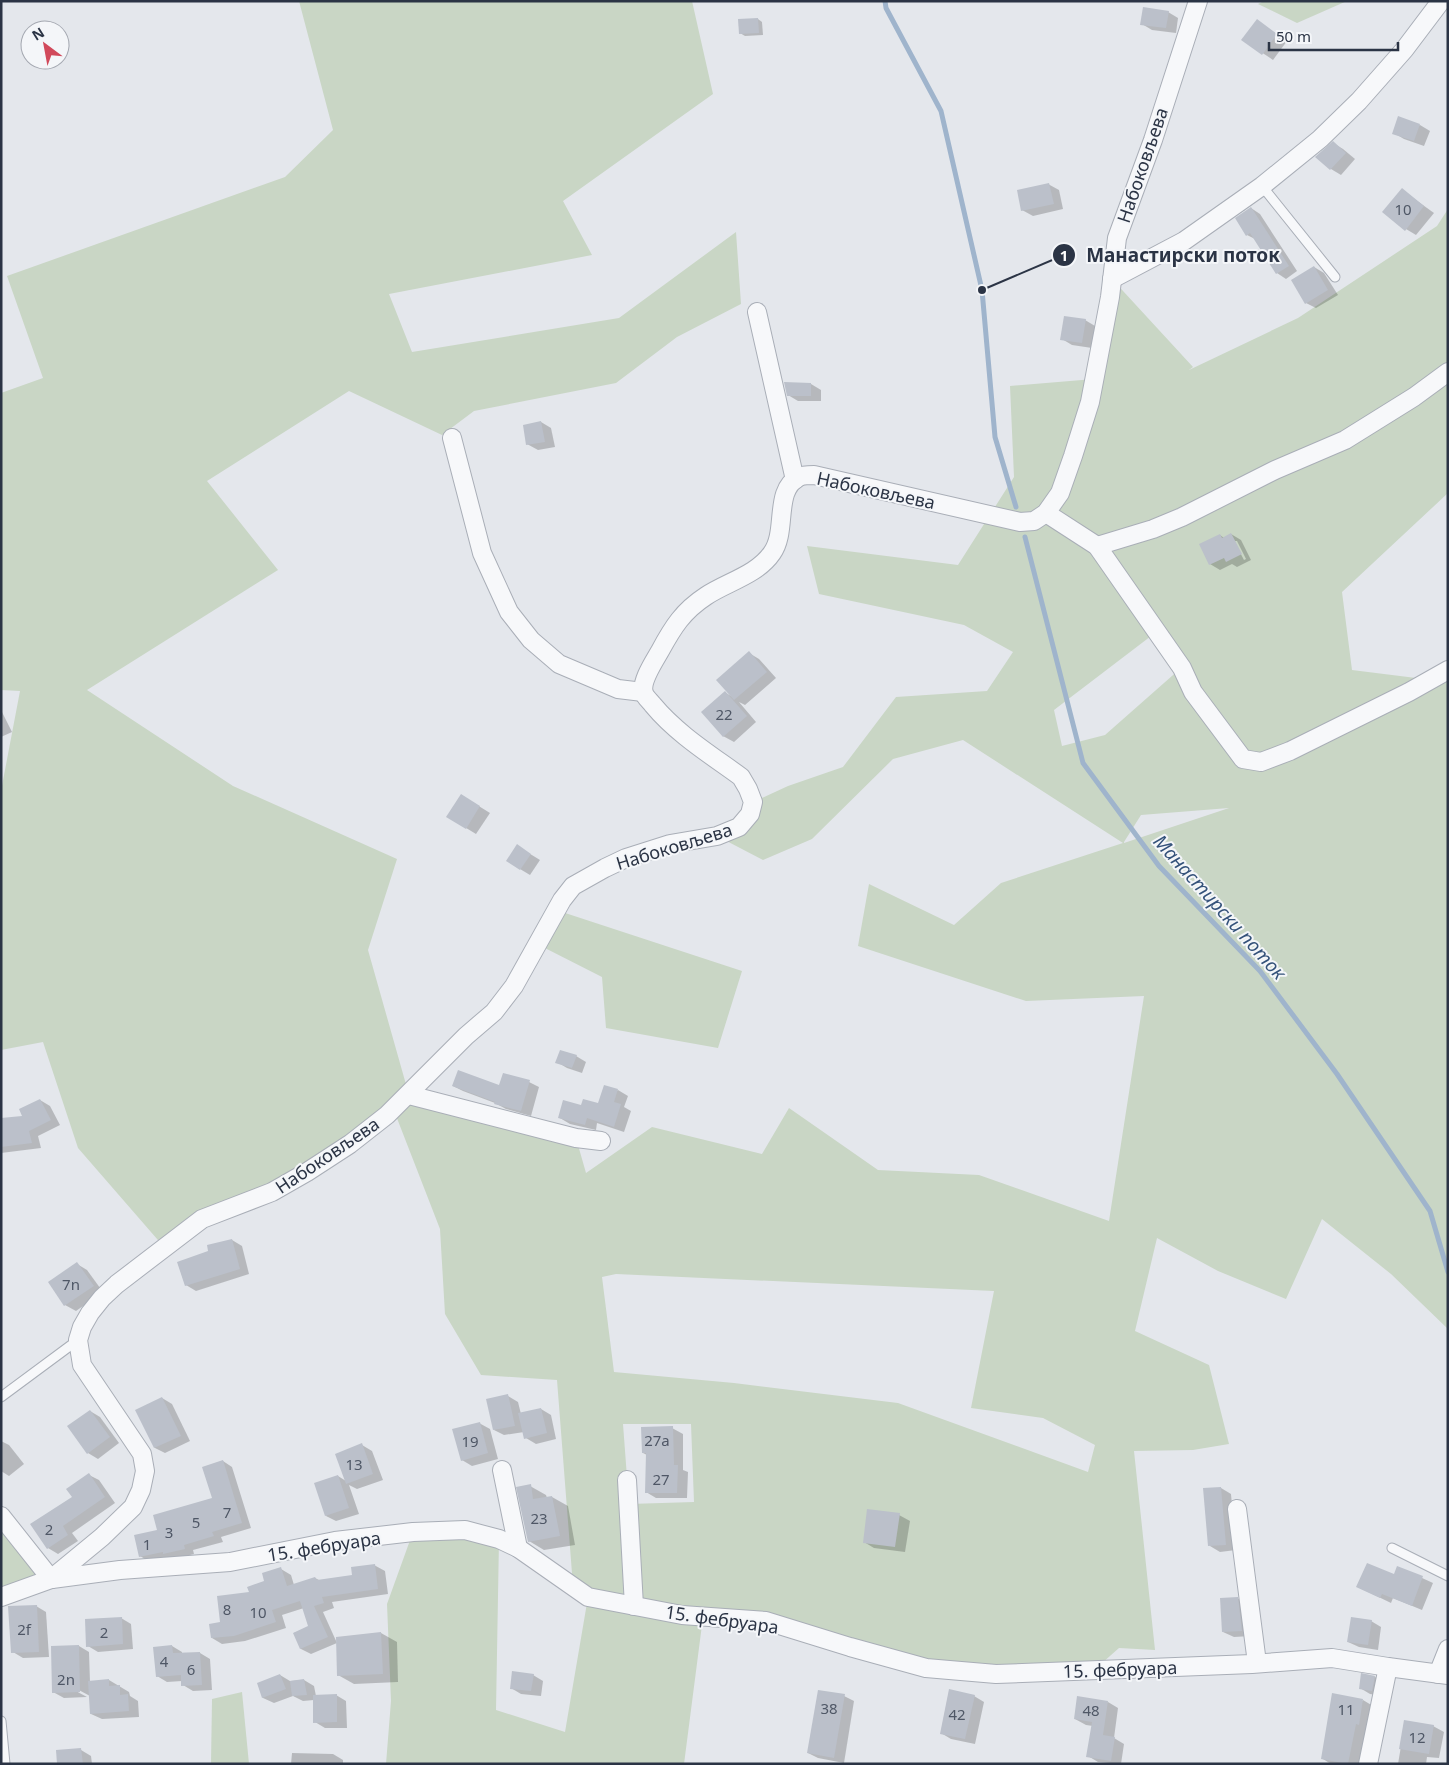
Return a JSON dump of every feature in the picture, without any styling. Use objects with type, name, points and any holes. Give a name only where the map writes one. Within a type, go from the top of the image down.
[{"type":"street","name":"Набоковљева","points":[[78,1340],[82,1327],[90,1313],[102,1298],[117,1284],[202,1219],[272,1192],[307,1172],[350,1144],[409,1095],[499,1005],[514,986],[562,900],[573,886],[626,858],[670,844],[717,836],[739,827],[750,814],[752,802],[748,789],[741,778],[668,721],[643,692],[646,678],[670,633],[689,608],[711,593],[757,568],[774,552],[781,529],[784,495],[790,483],[800,476],[814,475],[1020,522],[1034,521],[1046,513],[1060,493],[1088,411],[1112,279],[1117,238],[1153,140],[1198,1]]},
{"type":"street","points":[[1112,279],[1184,241],[1262,186],[1331,129],[1359,101],[1404,50],[1441,1]]},
{"type":"street","points":[[757,312],[795,480]]},
{"type":"street","points":[[1097,546],[1153,530],[1275,470],[1345,440],[1414,397],[1448,372]]},
{"type":"street","points":[[452,438],[482,553],[509,612],[531,640],[559,664],[618,689],[643,692]]},
{"type":"street","points":[[1046,513],[1097,546],[1182,668],[1193,692],[1243,759],[1261,762],[1290,751],[1409,692],[1448,670]]},
{"type":"street","points":[[409,1095],[576,1138],[601,1141]]},
{"type":"street","points":[[1,1597],[51,1579],[102,1537],[133,1507],[141,1490],[145,1471],[142,1454],[82,1365],[78,1340]]},
{"type":"street","points":[[502,1470],[518,1548]]},
{"type":"street","points":[[627,1480],[634,1606]]},
{"type":"street","points":[[1237,1509],[1257,1663]]},
{"type":"street","points":[[1,1516],[51,1579]]},
{"type":"street","name":"15. фебруара","points":[[51,1579],[120,1570],[230,1562],[334,1541],[413,1532],[465,1530],[499,1539],[518,1548],[588,1597],[682,1615],[766,1621],[926,1668],[996,1674],[1332,1658],[1443,1675],[1448,1649]]},
{"type":"street","points":[[1368,1764],[1388,1668]]},
{"type":"lane","points":[[1262,186],[1335,276]]},
{"type":"lane","points":[[1,1397],[78,1340]]},
{"type":"lane","points":[[1392,1548],[1448,1576]]},
{"type":"lane","points":[[1,1721],[5,1764]]},
{"type":"green space","points":[[299,1],[692,1],[713,94],[563,201],[592,255],[389,294],[412,352],[619,318],[736,232],[741,304],[677,337],[616,383],[474,411],[442,435],[349,391],[207,481],[278,570],[87,690],[233,786],[397,859],[368,950],[409,1095],[576,1138],[586,1173],[652,1127],[762,1154],[789,1108],[878,1170],[979,1175],[1109,1221],[1144,996],[1026,1001],[858,946],[869,884],[954,925],[1001,883],[1123,843],[963,740],[893,759],[812,839],[763,860],[717,836],[753,802],[788,786],[843,767],[896,697],[987,691],[1013,652],[964,625],[819,594],[807,546],[958,565],[1014,477],[1010,386],[1094,379],[1112,279],[1193,367],[1189,370],[1298,318],[1437,226],[1448,209],[1448,493],[1342,592],[1352,670],[1448,682],[1448,1329],[1391,1274],[1322,1219],[1286,1299],[1218,1271],[1157,1238],[1135,1331],[1209,1365],[1229,1444],[1193,1450],[1134,1451],[1155,1650],[1119,1648],[1093,1671],[996,1674],[813,1636],[703,1617],[684,1764],[386,1764],[391,1701],[387,1604],[413,1532],[499,1539],[496,1710],[565,1732],[588,1597],[573,1586],[557,1380],[481,1375],[445,1314],[440,1229],[393,1108],[350,1144],[164,1247],[78,1148],[43,1042],[1,1050],[1,791],[20,691],[1,690],[1,393],[43,378],[7,276],[285,177],[333,130]],"holes":[[[1155,633],[1181,668],[1105,735],[1062,746],[1054,710]],[[1229,808],[1124,843],[1141,815]],[[616,1274],[994,1291],[971,1408],[1043,1418],[1095,1445],[1088,1472],[898,1403],[734,1383],[614,1372],[602,1277]],[[623,1424],[691,1424],[694,1502],[629,1504]]]},
{"type":"green space","points":[[1264,1],[1347,1],[1297,23],[1258,4]]},
{"type":"green space","points":[[556,910],[742,971],[718,1048],[606,1028],[602,977],[537,944]]},
{"type":"green space","points":[[1,1516],[51,1579],[1,1597]]},
{"type":"green space","points":[[242,1692],[249,1764],[211,1764],[212,1699]]},
{"type":"building","points":[[1143,7],[1169,11],[1166,28],[1140,25]]},
{"type":"building","points":[[758,18],[759,33],[739,34],[738,19]]},
{"type":"building","points":[[1257,19],[1277,34],[1262,55],[1241,40]]},
{"type":"building","points":[[1398,116],[1420,124],[1414,141],[1392,134]]},
{"type":"building","points":[[1333,141],[1346,153],[1330,170],[1315,157]]},
{"type":"building","points":[[1049,183],[1054,204],[1021,211],[1017,190]]},
{"type":"building","points":[[1402,188],[1424,206],[1405,231],[1382,212]]},
{"type":"building","points":[[1251,207],[1289,266],[1276,274],[1250,233],[1246,236],[1235,218]]},
{"type":"building","points":[[1314,266],[1328,290],[1305,304],[1291,280]]},
{"type":"building","points":[[1064,316],[1086,319],[1082,343],[1060,340]]},
{"type":"building","points":[[784,382],[811,383],[811,396],[787,396]]},
{"type":"building","points":[[541,421],[545,442],[526,445],[523,425]]},
{"type":"building","points":[[1231,533],[1242,554],[1226,562],[1224,558],[1209,565],[1199,544],[1220,534],[1222,538]]},
{"type":"building","points":[[749,651],[767,672],[734,700],[716,680]]},
{"type":"building","points":[[725,691],[747,716],[723,737],[701,712]]},
{"type":"building","points":[[461,794],[480,806],[466,829],[446,817]]},
{"type":"building","points":[[517,844],[531,854],[520,870],[506,861]]},
{"type":"building","points":[[560,1050],[577,1055],[572,1068],[555,1063]]},
{"type":"building","points":[[458,1070],[499,1085],[503,1073],[530,1080],[521,1111],[494,1104],[495,1102],[452,1086]]},
{"type":"building","points":[[604,1085],[618,1089],[614,1102],[621,1104],[614,1127],[587,1118],[585,1125],[558,1118],[563,1100],[581,1105],[583,1099],[598,1103]]},
{"type":"building","points":[[40,1099],[51,1120],[29,1131],[32,1143],[1,1147],[1,1118],[22,1116],[19,1109]]},
{"type":"building","points":[[232,1239],[240,1269],[185,1286],[177,1262],[208,1251],[207,1245]]},
{"type":"building","points":[[77,1262],[94,1286],[64,1306],[48,1282]]},
{"type":"building","points":[[508,1394],[515,1426],[493,1430],[486,1399]]},
{"type":"building","points":[[162,1397],[181,1436],[154,1448],[135,1410]]},
{"type":"building","points":[[541,1408],[547,1433],[524,1439],[518,1413]]},
{"type":"building","points":[[90,1410],[110,1437],[87,1454],[67,1426]]},
{"type":"building","points":[[480,1422],[488,1453],[461,1461],[452,1429]]},
{"type":"building","points":[[673,1426],[674,1465],[678,1465],[677,1493],[645,1493],[646,1453],[642,1453],[641,1427]]},
{"type":"building","points":[[362,1443],[373,1474],[346,1484],[335,1454]]},
{"type":"building","points":[[223,1460],[242,1523],[212,1532],[214,1536],[184,1545],[185,1549],[139,1557],[134,1535],[157,1530],[153,1515],[212,1498],[202,1467]]},
{"type":"building","points":[[89,1473],[105,1497],[63,1526],[68,1535],[47,1549],[30,1524],[72,1497],[66,1489]]},
{"type":"building","points":[[338,1475],[349,1508],[325,1516],[314,1483]]},
{"type":"building","points":[[531,1484],[533,1499],[552,1496],[560,1536],[528,1542],[516,1487]]},
{"type":"building","points":[[1221,1487],[1226,1545],[1208,1546],[1203,1488]]},
{"type":"building","points":[[867,1509],[900,1513],[895,1547],[863,1543]]},
{"type":"building","points":[[1367,1563],[1394,1574],[1397,1566],[1423,1576],[1412,1606],[1382,1594],[1380,1598],[1356,1587]]},
{"type":"building","points":[[375,1564],[378,1589],[322,1597],[324,1603],[314,1606],[328,1637],[300,1649],[293,1633],[308,1626],[300,1601],[272,1610],[276,1622],[234,1636],[211,1638],[209,1624],[220,1622],[217,1596],[249,1592],[247,1587],[264,1581],[262,1573],[281,1567],[287,1586],[315,1577],[317,1580],[352,1575],[351,1567]]},
{"type":"building","points":[[1238,1597],[1242,1631],[1222,1632],[1220,1598]]},
{"type":"building","points":[[37,1605],[39,1652],[11,1653],[8,1606]]},
{"type":"building","points":[[122,1617],[123,1644],[86,1647],[85,1619]]},
{"type":"building","points":[[1351,1617],[1372,1620],[1368,1645],[1347,1642]]},
{"type":"building","points":[[381,1632],[383,1674],[337,1676],[336,1637]]},
{"type":"building","points":[[79,1645],[80,1692],[52,1693],[51,1646]]},
{"type":"building","points":[[172,1645],[173,1653],[200,1652],[202,1685],[181,1686],[181,1675],[156,1677],[153,1647]]},
{"type":"building","points":[[512,1671],[534,1674],[531,1691],[510,1689]]},
{"type":"building","points":[[1361,1673],[1375,1676],[1372,1691],[1359,1689]]},
{"type":"building","points":[[280,1674],[286,1689],[262,1698],[257,1683]]},
{"type":"building","points":[[109,1679],[109,1686],[120,1685],[120,1695],[128,1694],[129,1711],[90,1714],[88,1681]]},
{"type":"building","points":[[304,1679],[307,1695],[292,1696],[290,1681]]},
{"type":"building","points":[[949,1689],[975,1695],[965,1739],[940,1734]]},
{"type":"building","points":[[818,1690],[845,1694],[834,1758],[807,1753]]},
{"type":"building","points":[[1332,1693],[1363,1699],[1359,1725],[1356,1724],[1348,1764],[1321,1759]]},
{"type":"building","points":[[337,1694],[337,1722],[313,1723],[313,1695]]},
{"type":"building","points":[[1077,1696],[1108,1701],[1103,1735],[1115,1737],[1111,1761],[1086,1757],[1092,1722],[1074,1719]]},
{"type":"building","points":[[1404,1720],[1434,1725],[1429,1754],[1399,1749]]},
{"type":"building","points":[[81,1748],[83,1764],[57,1764],[56,1750]]},
{"type":"waterway","name":"Манастирски поток","points":[[885,1],[886,8],[941,111],[982,290],[995,437],[1016,507]]},
{"type":"waterway","name":"Манастирски поток","points":[[1025,537],[1083,763],[1159,866],[1260,971],[1337,1074],[1430,1211],[1448,1272]]},
{"type":"place","name":"Манастирски поток","points":[[982,290]]}]
